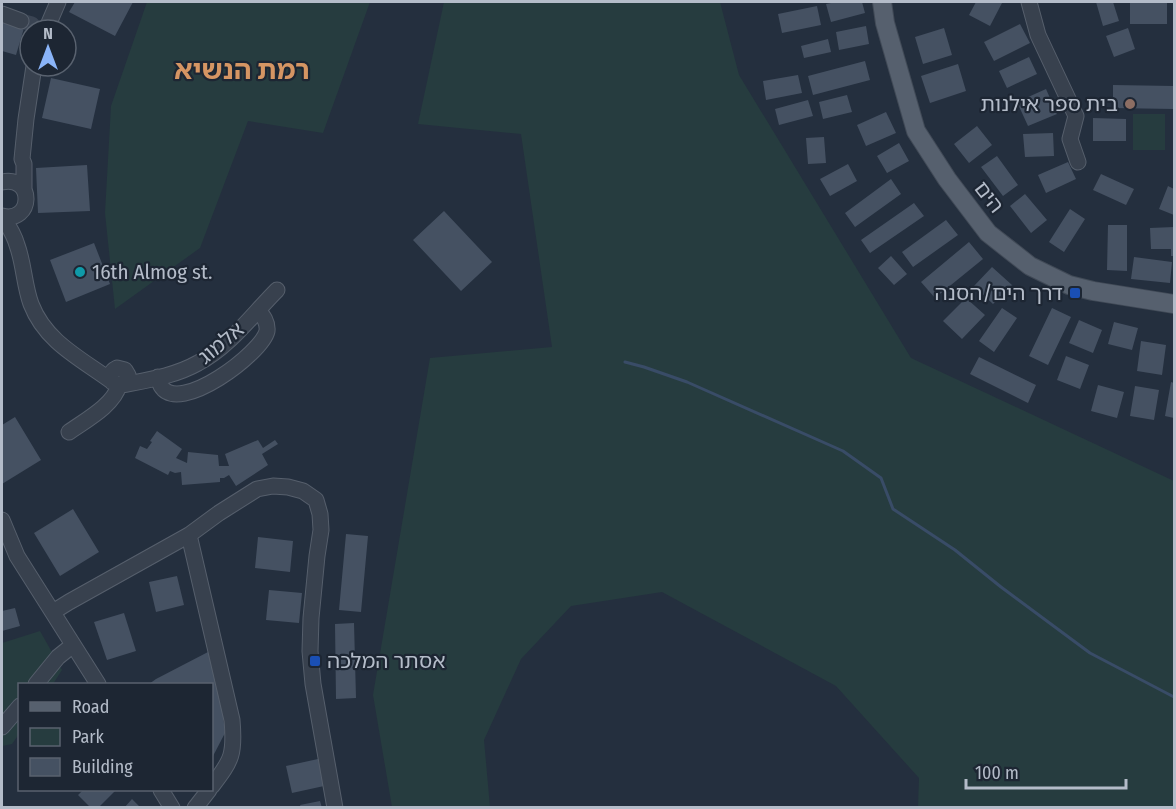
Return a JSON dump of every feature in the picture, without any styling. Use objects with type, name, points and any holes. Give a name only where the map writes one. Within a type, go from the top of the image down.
[{"type":"main road","name":"הים","points":[[882,2],[885,22],[916,131],[946,179],[988,232],[1030,266],[1069,285],[1174,304]]},
{"type":"street","points":[[51,18],[58,2]]},
{"type":"street","points":[[1029,2],[1038,35],[1076,116],[1070,139],[1078,162]]},
{"type":"street","points":[[2,14],[21,23],[2,19]]},
{"type":"street","points":[[24,190],[22,159],[32,78]]},
{"type":"street","points":[[3,182],[22,159]]},
{"type":"street","points":[[3,182],[17,183],[24,190]]},
{"type":"street","name":"אלמוג","points":[[18,246],[18,226],[26,203],[24,190]]},
{"type":"street","points":[[2,216],[13,217],[23,210]]},
{"type":"street","name":"אלמוג","points":[[2,216],[18,246],[27,290],[36,315],[51,336],[84,363],[119,378],[156,378],[170,375],[213,354],[277,290]]},
{"type":"street","points":[[156,378],[167,392],[176,395],[194,391],[212,383],[245,358],[264,338],[267,325],[258,310]]},
{"type":"street","points":[[69,432],[110,401],[116,394],[119,378]]},
{"type":"street","points":[[53,612],[189,535],[257,489],[273,486],[303,491],[316,500],[320,514],[321,530],[316,556],[310,651],[313,684],[335,807]]},
{"type":"street","points":[[2,520],[17,556]]},
{"type":"street","points":[[189,535],[232,720],[234,741],[231,757],[213,784]]},
{"type":"street","points":[[2,539],[17,556],[97,683]]},
{"type":"street","points":[[37,683],[58,657],[73,645]]},
{"type":"street","points":[[2,727],[18,708]]},
{"type":"street","points":[[162,791],[172,807]]},
{"type":"street","points":[[195,807],[208,791]]},
{"type":"green space","points":[[147,2],[370,2],[323,133],[248,121],[200,248],[115,309],[105,213],[111,106]]},
{"type":"green space","points":[[444,2],[720,2],[739,75],[911,358],[1174,481],[1174,807],[918,807],[919,778],[836,686],[662,592],[571,606],[521,659],[484,740],[490,807],[392,807],[373,695],[430,358],[552,347],[521,134],[418,124]]},
{"type":"green space","points":[[1133,114],[1165,114],[1165,150],[1133,150]]},
{"type":"green space","points":[[40,631],[62,670],[54,683],[18,683],[18,735],[12,744],[2,746],[2,643]]},
{"type":"building","points":[[75,2],[133,2],[115,36],[69,12]]},
{"type":"building","points":[[862,2],[865,13],[831,22],[826,4]]},
{"type":"building","points":[[976,2],[1002,3],[990,26],[969,15]]},
{"type":"building","points":[[1096,2],[1113,2],[1119,21],[1103,26]]},
{"type":"building","points":[[1130,2],[1167,2],[1167,24],[1130,24]]},
{"type":"building","points":[[817,6],[821,25],[782,33],[778,14]]},
{"type":"building","points":[[2,21],[18,26],[18,48],[16,55],[2,51]]},
{"type":"building","points":[[1020,24],[1030,43],[994,61],[984,42]]},
{"type":"building","points":[[866,26],[869,44],[839,50],[836,32]]},
{"type":"building","points":[[944,28],[952,55],[923,64],[915,37]]},
{"type":"building","points":[[1128,28],[1135,49],[1114,57],[1106,36]]},
{"type":"building","points":[[828,39],[831,52],[804,58],[801,46]]},
{"type":"building","points":[[1029,57],[1037,74],[1007,88],[999,71]]},
{"type":"building","points":[[865,61],[870,80],[813,95],[808,76]]},
{"type":"building","points":[[958,64],[966,91],[930,103],[921,76]]},
{"type":"building","points":[[798,75],[802,93],[766,100],[763,81]]},
{"type":"building","points":[[51,78],[100,89],[91,129],[42,118]]},
{"type":"building","points":[[1113,85],[1174,86],[1174,109],[1113,108]]},
{"type":"building","points":[[1046,89],[1057,114],[1028,126],[1017,102]]},
{"type":"building","points":[[847,95],[852,112],[823,119],[819,102]]},
{"type":"building","points":[[808,100],[813,116],[779,125],[775,109]]},
{"type":"building","points":[[886,112],[896,133],[866,146],[857,125]]},
{"type":"building","points":[[1093,118],[1126,119],[1126,141],[1093,141]]},
{"type":"building","points":[[977,126],[992,145],[969,163],[954,144]]},
{"type":"building","points":[[1053,133],[1054,156],[1025,157],[1023,134]]},
{"type":"building","points":[[824,137],[826,163],[808,164],[806,138]]},
{"type":"building","points":[[899,143],[909,161],[887,173],[877,156]]},
{"type":"building","points":[[997,156],[1018,185],[1003,196],[981,167]]},
{"type":"building","points":[[1068,162],[1076,179],[1046,193],[1038,175]]},
{"type":"building","points":[[848,164],[857,181],[830,196],[820,179]]},
{"type":"building","points":[[87,165],[90,211],[38,213],[36,168]]},
{"type":"building","points":[[1101,174],[1134,189],[1126,205],[1093,190]]},
{"type":"building","points":[[891,179],[901,194],[855,227],[845,213]]},
{"type":"building","points":[[1168,186],[1174,189],[1174,215],[1159,209]]},
{"type":"building","points":[[1025,194],[1047,220],[1031,233],[1010,206]]},
{"type":"building","points":[[914,203],[924,216],[870,253],[861,240]]},
{"type":"building","points":[[1070,209],[1085,219],[1064,252],[1049,242]]},
{"type":"building","points":[[444,211],[492,262],[461,291],[413,240]]},
{"type":"building","points":[[946,220],[958,235],[913,267],[902,252]]},
{"type":"building","points":[[1108,225],[1127,225],[1127,271],[1107,270]]},
{"type":"building","points":[[1174,227],[1174,256],[1171,256],[1171,249],[1151,249],[1150,228]]},
{"type":"building","points":[[969,242],[983,259],[935,298],[921,282]]},
{"type":"building","name":"16th Almog st.","points":[[94,243],[110,284],[66,302],[50,260]]},
{"type":"building","points":[[891,256],[907,274],[894,285],[878,268]]},
{"type":"building","points":[[1134,257],[1172,262],[1170,283],[1131,279]]},
{"type":"building","points":[[992,267],[1012,285],[993,304],[974,286]]},
{"type":"building","points":[[966,298],[985,315],[962,339],[943,321]]},
{"type":"building","points":[[1002,308],[1017,318],[994,352],[979,341]]},
{"type":"building","points":[[1052,308],[1071,317],[1048,365],[1029,356]]},
{"type":"building","points":[[1079,320],[1102,330],[1093,353],[1069,343]]},
{"type":"building","points":[[1114,322],[1138,328],[1132,350],[1108,344]]},
{"type":"building","points":[[1141,341],[1166,345],[1162,375],[1137,371]]},
{"type":"building","points":[[1066,356],[1089,365],[1080,389],[1057,380]]},
{"type":"building","points":[[979,357],[1036,385],[1028,403],[970,374]]},
{"type":"building","points":[[1171,382],[1174,383],[1174,418],[1165,416]]},
{"type":"building","points":[[1098,385],[1124,392],[1117,418],[1091,411]]},
{"type":"building","points":[[1135,386],[1159,390],[1154,420],[1130,416]]},
{"type":"building","points":[[15,417],[41,460],[2,484],[2,425]]},
{"type":"building","points":[[157,431],[182,449],[176,458],[187,463],[188,452],[218,455],[219,466],[229,466],[225,454],[258,440],[263,448],[275,440],[278,444],[262,454],[268,465],[236,486],[229,475],[220,478],[220,482],[182,485],[181,472],[170,471],[168,475],[135,458],[140,446],[147,449]]},
{"type":"building","points":[[73,509],[99,552],[60,576],[34,533]]},
{"type":"building","points":[[346,534],[368,536],[361,612],[339,610]]},
{"type":"building","points":[[258,537],[293,541],[290,572],[255,568]]},
{"type":"building","points":[[177,576],[184,605],[156,612],[149,582]]},
{"type":"building","points":[[269,590],[302,593],[299,623],[266,620]]},
{"type":"building","points":[[15,608],[20,626],[2,631],[2,611]]},
{"type":"building","points":[[124,613],[136,651],[107,660],[94,622]]},
{"type":"building","points":[[354,623],[356,698],[336,699],[335,624]]},
{"type":"building","points":[[208,652],[221,698],[225,733],[213,756],[213,683],[150,683]]},
{"type":"building","points":[[318,759],[324,786],[292,793],[286,766]]},
{"type":"building","points":[[82,791],[115,791],[98,808],[91,808],[78,795]]},
{"type":"building","points":[[132,799],[141,808],[124,808]]},
{"type":"building","points":[[320,801],[322,808],[301,808],[300,805]]},
{"type":"waterway","points":[[625,362],[687,382],[843,451],[881,478],[893,509],[955,550],[1090,653],[1174,697]]},
{"type":"place","name":"בית ספר אילנות","points":[[1130,104]]},
{"type":"place","name":"16th Almog st.","points":[[80,272]]},
{"type":"place","name":"דרך הים/הסנה","points":[[1075,293]]},
{"type":"place","name":"אסתר המלכה","points":[[315,661]]},
{"type":"district","name":"רמת הנשיא","points":[[242,70]]}]
